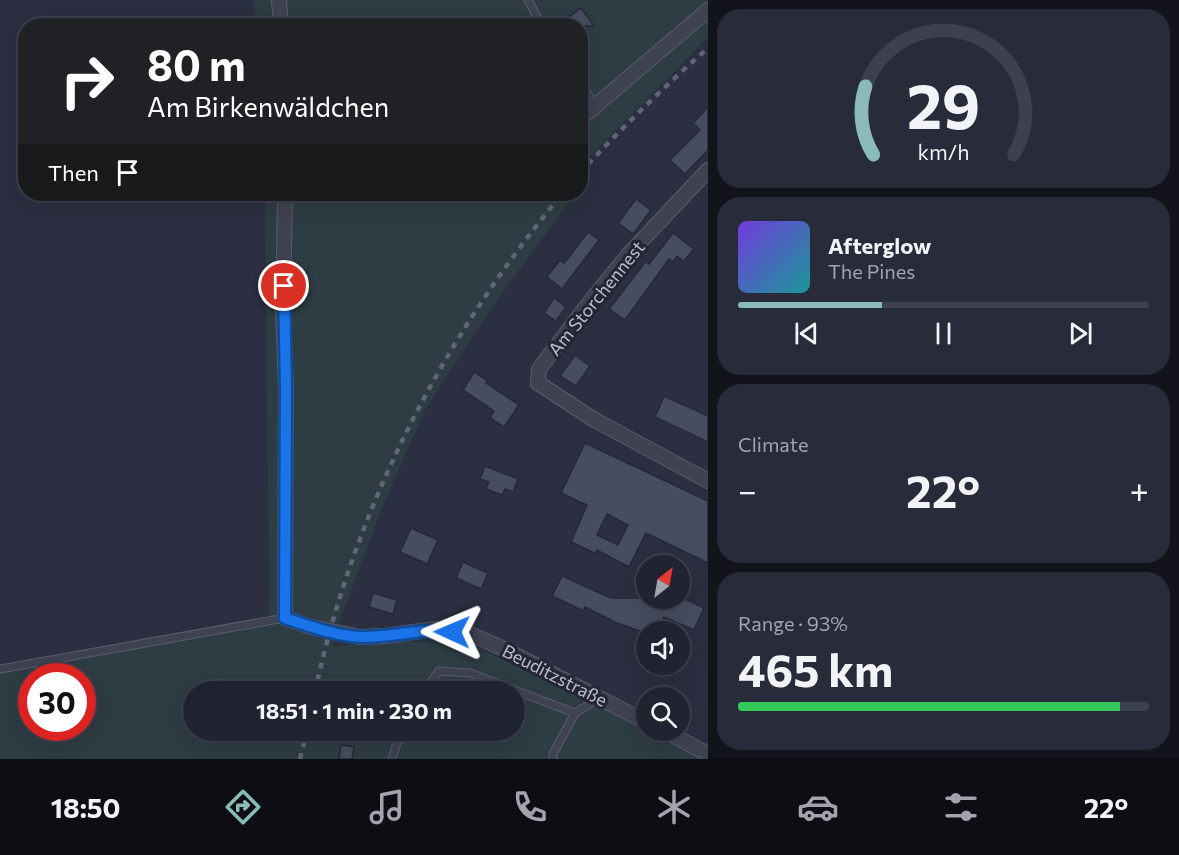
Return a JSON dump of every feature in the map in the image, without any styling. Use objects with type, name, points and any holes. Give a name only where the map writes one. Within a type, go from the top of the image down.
[{"type":"street","points":[[279,0],[280,18]]},
{"type":"street","points":[[588,113],[708,10]]},
{"type":"street","points":[[588,103],[592,110]]},
{"type":"street","name":"Am Storchennest","points":[[708,170],[628,255],[538,369],[538,383],[593,419],[708,480]]},
{"type":"street","points":[[285,201],[283,309],[286,388],[285,618]]},
{"type":"street","name":"Beuditzstraße","points":[[285,618],[311,627],[360,637],[435,629],[470,634],[636,717]]},
{"type":"street","points":[[684,741],[708,754]]},
{"type":"lane","points":[[528,0],[538,18]]},
{"type":"lane","points":[[0,669],[285,618]]},
{"type":"lane","points":[[431,681],[439,671],[470,673],[491,681]]},
{"type":"lane","points":[[525,694],[575,713]]},
{"type":"lane","points":[[553,759],[553,754],[575,713],[600,698]]},
{"type":"lane","points":[[392,759],[398,741]]},
{"type":"shaded area","points":[[253,0],[708,0],[708,37],[588,159],[588,18],[256,18]]},
{"type":"shaded area","points":[[265,201],[570,201],[497,300],[425,410],[385,501],[338,625],[333,647],[368,641],[466,642],[636,724],[636,741],[668,741],[703,759],[0,759],[0,673],[18,670],[18,741],[96,741],[96,663],[55,663],[269,624]]},
{"type":"building","points":[[581,8],[594,26],[588,26],[588,18],[567,18]]},
{"type":"building","points":[[708,107],[708,150],[685,174],[670,160],[700,130],[693,123]]},
{"type":"building","points":[[636,199],[651,210],[633,234],[618,223]]},
{"type":"building","points":[[588,232],[599,240],[562,289],[547,277],[560,260],[564,263]]},
{"type":"building","points":[[673,233],[694,249],[684,261],[677,256],[673,262],[669,259],[625,320],[609,309],[646,261],[649,264]]},
{"type":"building","points":[[554,298],[566,307],[556,321],[544,313]]},
{"type":"building","points":[[575,355],[590,366],[576,386],[560,376]]},
{"type":"building","points":[[474,372],[519,405],[504,427],[490,418],[494,411],[463,390]]},
{"type":"building","points":[[664,396],[708,416],[708,442],[655,417]]},
{"type":"building","points":[[585,443],[708,501],[708,563],[646,533],[629,567],[597,550],[595,553],[571,542],[587,505],[561,493]],"holes":[[[607,514],[628,525],[618,545],[597,535]]]},
{"type":"building","points":[[485,466],[518,479],[513,492],[505,489],[502,495],[486,489],[489,482],[480,479]]},
{"type":"building","points":[[411,528],[438,540],[427,564],[400,552]]},
{"type":"building","points":[[463,562],[488,573],[481,589],[456,578]]},
{"type":"building","points":[[562,576],[611,598],[636,598],[636,609],[690,609],[690,601],[704,608],[694,630],[690,628],[690,621],[673,621],[664,617],[663,621],[636,621],[636,630],[585,607],[584,611],[552,596]]},
{"type":"building","points":[[373,593],[397,600],[393,614],[369,607]]},
{"type":"building","points":[[341,745],[354,747],[352,759],[339,759]]},
{"type":"railway","points":[[588,165],[642,109],[708,48]]},
{"type":"railway","points":[[318,681],[332,624],[353,557],[408,428],[479,306],[557,201]]},
{"type":"railway","points":[[300,759],[304,741]]},
{"type":"route","points":[[284,286],[285,618],[311,627],[360,637],[435,629],[452,632]]}]
